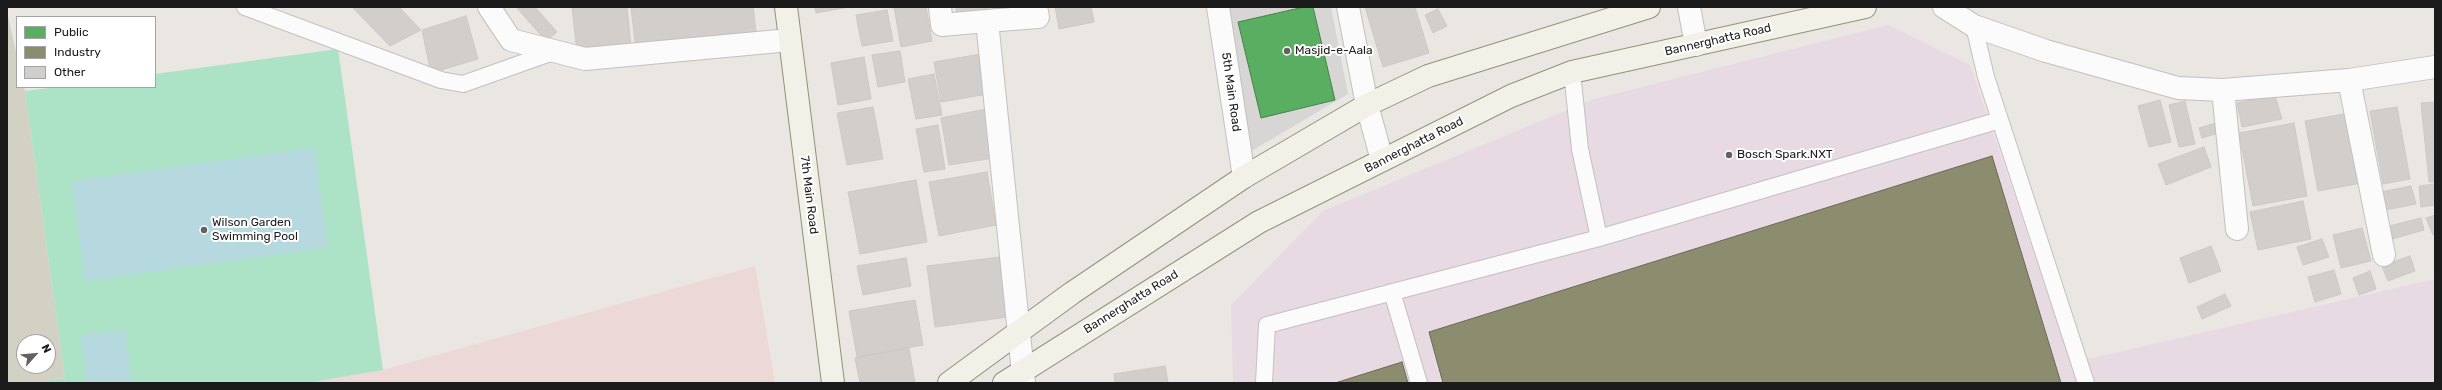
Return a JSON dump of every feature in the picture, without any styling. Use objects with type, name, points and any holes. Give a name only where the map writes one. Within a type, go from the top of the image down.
[{"type":"main road","name":"7th Main Road","points":[[786,7],[833,383]]},
{"type":"main road","points":[[950,383],[1072,293],[1244,177],[1367,105],[1428,76],[1649,7]]},
{"type":"main road","name":"Bannerghatta Road","points":[[1004,383],[1023,377],[1259,222],[1511,96],[1572,72],[1865,7]]},
{"type":"street","points":[[489,7],[511,40],[585,59],[790,40]]},
{"type":"street","points":[[940,7],[942,25],[1038,17],[1036,7]]},
{"type":"street","name":"5th Main Road","points":[[1218,7],[1244,177]]},
{"type":"street","points":[[1348,7],[1367,105],[1382,160]]},
{"type":"street","points":[[1689,7],[1696,45]]},
{"type":"street","points":[[1944,7],[1974,26],[2046,51],[2178,88],[2223,90],[2349,80],[2435,66]]},
{"type":"street","points":[[987,22],[1023,377]]},
{"type":"street","points":[[2349,80],[2384,255]]},
{"type":"street","points":[[2223,90],[2237,229]]},
{"type":"lane","points":[[245,7],[441,80],[462,84],[556,51]]},
{"type":"lane","points":[[1974,26],[1986,77],[2086,383]]},
{"type":"lane","points":[[1572,72],[1580,149],[1599,238]]},
{"type":"lane","points":[[1264,383],[1267,324],[1599,238],[2000,120]]},
{"type":"lane","points":[[1392,292],[1419,383]]},
{"type":"shaded area","name":"Masjid-e-Aala","points":[[1228,7],[1331,7],[1348,94],[1248,153]]},
{"type":"shaded area","points":[[7,12],[16,52],[16,88],[24,88],[25,91],[65,378],[32,383],[7,383]]},
{"type":"shaded area","name":"Bosch Spark.NXT","points":[[1888,25],[1970,65],[2071,363],[2435,279],[2435,383],[1233,383],[1231,305],[1323,211],[1594,99]]},
{"type":"shaded area","points":[[755,266],[775,383],[307,383],[383,370]]},
{"type":"green space","name":"Wilson Garden Swimming Pool","points":[[338,49],[383,370],[307,383],[32,383],[65,378],[25,91],[49,88],[156,88],[156,74]]},
{"type":"water","points":[[314,148],[328,247],[85,281],[72,181]]},
{"type":"water","points":[[125,330],[132,383],[87,383],[81,335]]},
{"type":"building: Public","name":"Masjid-e-Aala","points":[[1304,7],[1313,7],[1335,100],[1261,118],[1238,22]]},
{"type":"building: Industry","points":[[1992,156],[2061,383],[1443,383],[1429,332]]},
{"type":"building: Industry","points":[[1402,362],[1408,383],[1335,383]]},
{"type":"building: Other","points":[[352,7],[399,7],[421,30],[390,46]]},
{"type":"building: Other","points":[[516,7],[535,7],[557,32],[546,41]]},
{"type":"building: Other","points":[[572,7],[627,7],[631,46],[577,52]]},
{"type":"building: Other","points":[[631,7],[753,7],[757,39],[636,51]]},
{"type":"building: Other","points":[[815,7],[849,7],[816,13]]},
{"type":"building: Other","points":[[894,7],[926,7],[932,41],[901,47]]},
{"type":"building: Other","points":[[956,7],[988,7],[989,11],[957,16]]},
{"type":"building: Other","points":[[992,7],[1009,7],[992,9]]},
{"type":"building: Other","points":[[1055,7],[1091,7],[1094,22],[1059,29]]},
{"type":"building: Other","points":[[1365,7],[1415,7],[1429,53],[1383,67]]},
{"type":"building: Other","points":[[1438,9],[1447,26],[1433,33],[1425,15]]},
{"type":"building: Other","points":[[887,10],[893,41],[862,46],[856,15]]},
{"type":"building: Other","points":[[466,16],[478,59],[431,73],[422,30]]},
{"type":"building: Other","points":[[900,51],[905,82],[878,87],[872,55]]},
{"type":"building: Other","points":[[981,54],[988,94],[941,102],[934,62]]},
{"type":"building: Other","points":[[864,57],[871,99],[838,105],[831,63]]},
{"type":"building: Other","points":[[934,74],[942,115],[916,119],[908,79]]},
{"type":"building: Other","points":[[2275,95],[2282,119],[2242,127],[2237,103]]},
{"type":"building: Other","points":[[2160,100],[2171,142],[2149,147],[2138,106]]},
{"type":"building: Other","points":[[2185,101],[2195,144],[2179,147],[2169,105]]},
{"type":"building: Other","points":[[2435,102],[2435,182],[2429,182],[2421,103]]},
{"type":"building: Other","points":[[873,107],[883,159],[847,165],[837,113]]},
{"type":"building: Other","points":[[2397,107],[2410,179],[2383,184],[2370,111]]},
{"type":"building: Other","points":[[986,109],[994,158],[949,165],[941,118]]},
{"type":"building: Other","points":[[2349,113],[2362,183],[2318,191],[2305,121]]},
{"type":"building: Other","points":[[2219,122],[2222,132],[2202,138],[2199,128]]},
{"type":"building: Other","points":[[2294,123],[2307,196],[2253,206],[2239,133]]},
{"type":"building: Other","points":[[938,125],[945,169],[924,172],[916,129]]},
{"type":"building: Other","points":[[2204,147],[2211,167],[2166,185],[2158,164]]},
{"type":"building: Other","points":[[987,172],[996,225],[939,236],[929,182]]},
{"type":"building: Other","points":[[916,180],[927,242],[860,254],[848,192]]},
{"type":"building: Other","points":[[2435,184],[2435,205],[2421,207],[2419,186]]},
{"type":"building: Other","points":[[2411,186],[2416,204],[2380,211],[2376,193]]},
{"type":"building: Other","points":[[2303,201],[2311,239],[2258,250],[2250,212]]},
{"type":"building: Other","points":[[2435,215],[2435,234],[2433,235],[2426,218]]},
{"type":"building: Other","points":[[2421,218],[2424,230],[2392,239],[2389,226]]},
{"type":"building: Other","points":[[2362,228],[2371,261],[2341,268],[2333,235]]},
{"type":"building: Other","points":[[2322,239],[2329,257],[2303,265],[2297,247]]},
{"type":"building: Other","points":[[2211,246],[2221,271],[2189,283],[2180,258]]},
{"type":"building: Other","points":[[2410,256],[2415,271],[2388,281],[2382,266]]},
{"type":"building: Other","points":[[1000,257],[1008,317],[935,327],[927,266]]},
{"type":"building: Other","points":[[906,258],[911,286],[863,295],[857,266]]},
{"type":"building: Other","points":[[2334,270],[2341,294],[2315,302],[2308,277]]},
{"type":"building: Other","points":[[2370,271],[2376,289],[2359,295],[2353,278]]},
{"type":"building: Other","points":[[2225,294],[2231,306],[2202,319],[2197,307]]},
{"type":"building: Other","points":[[915,300],[923,345],[857,357],[849,311]]},
{"type":"building: Other","points":[[909,348],[915,383],[860,383],[855,358]]},
{"type":"building: Other","points":[[1165,366],[1168,383],[1115,383],[1114,374]]},
{"type":"place","name":"Masjid-e-Aala","points":[[1287,51]]},
{"type":"place","name":"Bosch Spark.NXT","points":[[1729,155]]},
{"type":"place","name":"Wilson Garden Swimming Pool","points":[[204,230]]}]
